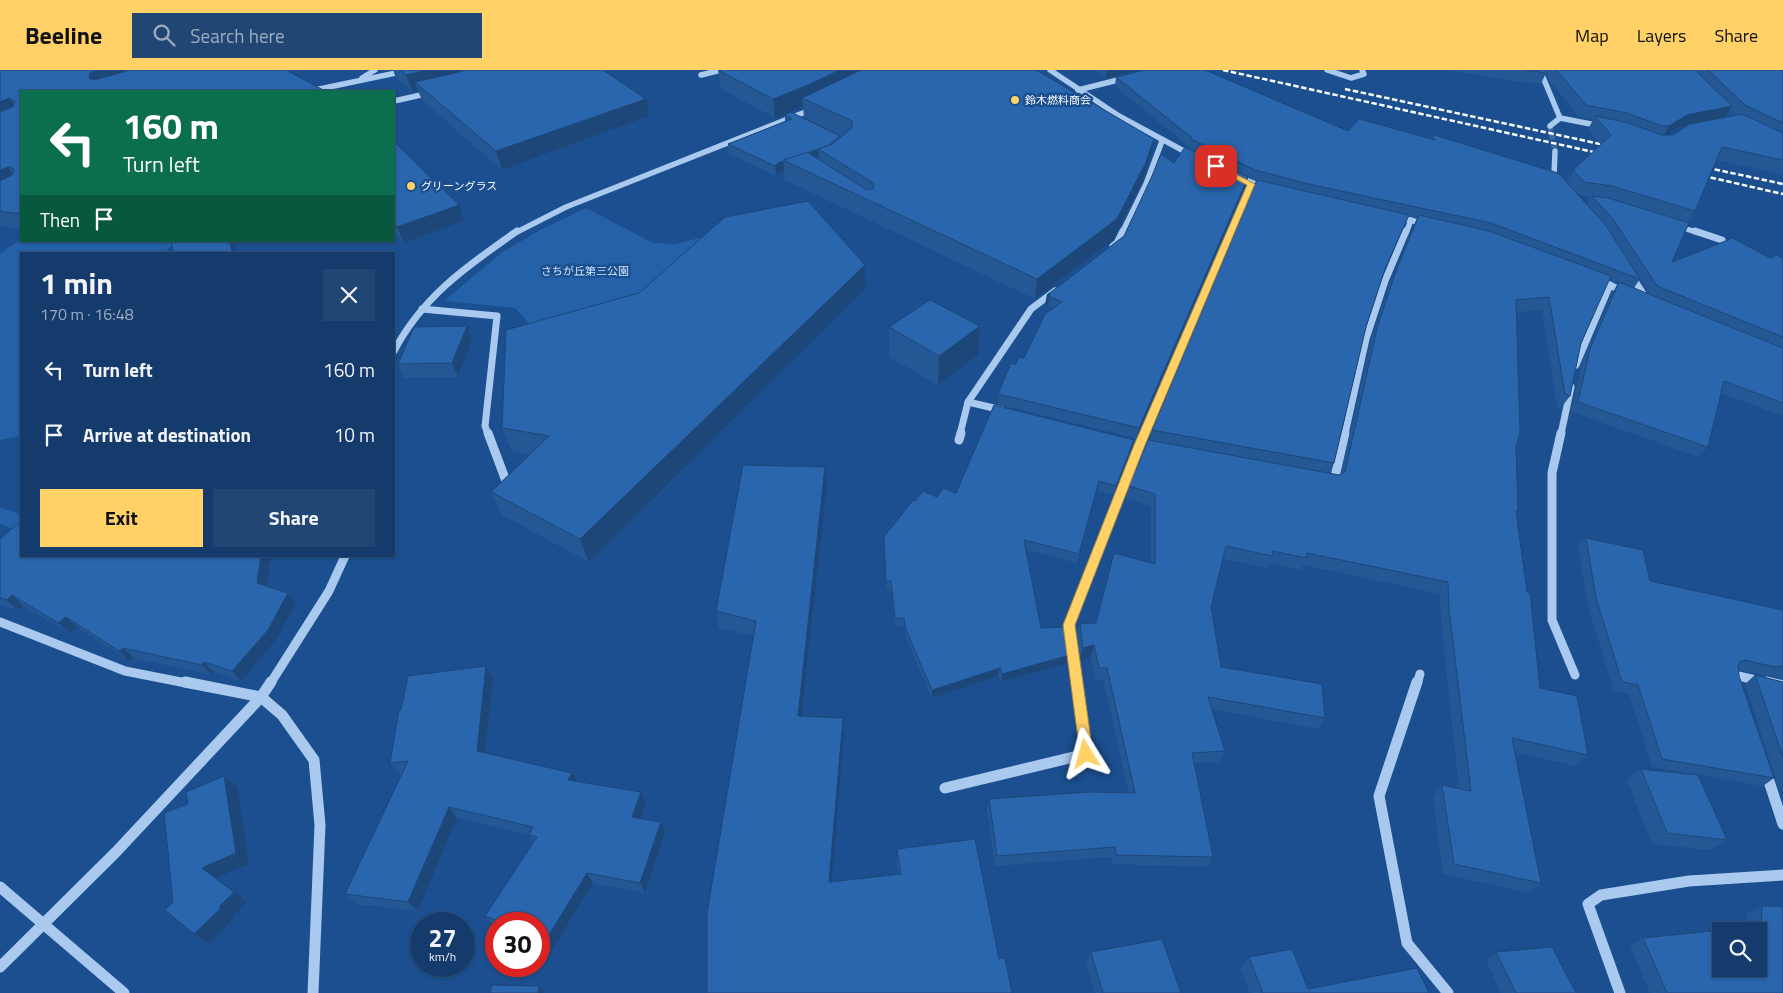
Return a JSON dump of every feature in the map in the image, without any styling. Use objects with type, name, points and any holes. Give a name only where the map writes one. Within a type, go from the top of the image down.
[{"type":"street","points":[[355,82],[375,70]]},
{"type":"street","points":[[315,90],[410,70]]},
{"type":"street","points":[[701,75],[721,70]]},
{"type":"street","points":[[1050,70],[1078,90],[1162,141],[1198,158]]},
{"type":"street","points":[[1327,70],[1351,78],[1364,74],[1362,70]]},
{"type":"street","points":[[1540,70],[1560,118]]},
{"type":"street","points":[[1078,90],[1133,76]]},
{"type":"street","points":[[395,101],[438,91]]},
{"type":"street","points":[[395,349],[405,330],[460,271],[523,227],[566,207],[819,106]]},
{"type":"street","points":[[793,117],[801,121]]},
{"type":"street","points":[[1550,126],[1560,118],[1610,128]]},
{"type":"street","points":[[1104,253],[1118,243],[1146,184],[1162,141]]},
{"type":"street","points":[[1555,151],[1554,176],[1565,187]]},
{"type":"street","points":[[1224,171],[1252,184],[1275,190]]},
{"type":"street","points":[[945,788],[1086,754],[1069,625],[1140,445],[1252,184]]},
{"type":"street","points":[[1392,216],[1438,227]]},
{"type":"street","points":[[1324,480],[1334,481],[1366,339],[1385,281],[1411,220]]},
{"type":"street","points":[[1667,223],[1722,240]]},
{"type":"street","points":[[1628,270],[1648,302]]},
{"type":"street","points":[[1592,278],[1657,305]]},
{"type":"street","points":[[1575,675],[1552,620],[1552,473],[1578,357],[1610,285]]},
{"type":"street","points":[[959,440],[968,402],[1031,309],[1060,286]]},
{"type":"street","points":[[422,310],[497,316],[485,426],[509,489]]},
{"type":"street","points":[[968,402],[1006,412]]},
{"type":"street","points":[[0,967],[116,852],[261,697],[329,591],[345,557]]},
{"type":"street","points":[[0,622],[125,671],[261,697],[282,716],[314,760],[320,826],[313,993]]},
{"type":"street","points":[[1420,674],[1379,796],[1407,943],[1448,993]]},
{"type":"street","points":[[1740,694],[1734,675],[1783,686]]},
{"type":"street","points":[[1761,759],[1783,824]]},
{"type":"street","points":[[1620,993],[1588,904],[1601,895],[1689,881],[1783,875]]},
{"type":"street","points":[[0,886],[124,993]]},
{"type":"green space","name":"さちが丘第三公園","points":[[586,208],[653,243],[675,244],[716,234],[642,314],[543,339],[515,308],[444,301],[501,253],[540,230]]},
{"type":"green space","points":[[20,240],[20,242],[173,242],[165,252],[20,252],[20,436],[0,440],[0,254]]},
{"type":"green space","points":[[0,508],[20,514],[20,532],[0,524]]},
{"type":"building","points":[[0,70],[98,70],[90,73],[89,78],[94,80],[130,70],[286,70],[323,90],[20,90],[20,214],[0,211],[0,181],[12,175],[14,170],[12,167],[8,167],[0,170],[0,112],[13,107],[15,101],[9,98],[0,102]]},
{"type":"building","points":[[401,70],[428,70],[406,75]]},
{"type":"building","points":[[466,70],[603,70],[646,99],[496,151],[415,82]]},
{"type":"building","points":[[718,70],[840,70],[773,99]]},
{"type":"building","points":[[861,70],[1036,70],[1154,139],[1146,162],[1117,219],[1037,279],[783,160],[807,152],[867,190],[873,189],[874,185],[872,182],[818,149],[832,144],[852,128],[852,121],[802,98]]},
{"type":"building","points":[[1145,70],[1205,70],[1348,131],[1359,119],[1435,140],[1431,134],[1558,173],[1605,224],[1640,279],[1491,223],[1313,185],[1255,170],[1191,139],[1116,77]]},
{"type":"building","points":[[1525,70],[1546,70],[1547,73]]},
{"type":"building","points":[[1556,70],[1695,70],[1732,106],[1687,115],[1669,126],[1662,126],[1627,113],[1586,105]]},
{"type":"building","points":[[1708,70],[1783,70],[1783,123],[1745,105]]},
{"type":"building","points":[[791,112],[840,136],[829,145],[783,160],[775,166],[728,144],[792,119],[785,115]]},
{"type":"building","points":[[1742,114],[1783,133],[1783,160],[1722,147],[1695,211],[1612,186],[1584,182],[1573,170],[1611,135],[1595,116],[1625,122],[1662,135],[1673,135],[1690,124]]},
{"type":"building","name":"グリーングラス","points":[[395,143],[459,205],[397,227],[395,224]]},
{"type":"building","points":[[1185,147],[1248,177],[1139,428],[998,394],[1011,363],[1015,365],[1019,357],[1024,358],[1045,314],[1062,302],[1049,296],[1050,293],[1047,295],[1124,236],[1161,154],[1174,163]]},
{"type":"building","points":[[1257,180],[1409,215],[1385,269],[1366,327],[1334,463],[1152,430]]},
{"type":"building","points":[[1592,196],[1608,198],[1689,223],[1672,262],[1733,238],[1770,258],[1777,255],[1783,259],[1783,337],[1657,286],[1613,219]]},
{"type":"building","points":[[808,201],[865,265],[580,539],[491,492],[549,436],[502,428],[506,330],[639,293],[725,217]]},
{"type":"building","points":[[1419,215],[1489,231],[1611,276],[1581,343],[1570,396],[1565,394],[1549,297],[1516,300],[1520,432],[1516,447],[1518,511],[1516,511],[1527,592],[1530,593],[1540,688],[1577,696],[1588,755],[1512,738],[1541,883],[1454,864],[1442,785],[1471,791],[1449,609],[1448,582],[1307,553],[1307,558],[1273,551],[1272,556],[1226,546],[1211,607],[1221,667],[1322,684],[1325,718],[1208,697],[1225,751],[1192,753],[1213,857],[1116,855],[1115,847],[997,856],[989,799],[1089,792],[1135,793],[1107,668],[1099,668],[1094,645],[1083,648],[1080,624],[1096,623],[1114,553],[1155,564],[1155,494],[1129,486],[1148,440],[1339,475],[1345,472],[1377,328],[1396,271]]},
{"type":"building","points":[[171,242],[229,242],[232,252],[174,252]]},
{"type":"building","points":[[1619,282],[1783,348],[1783,403],[1724,381],[1708,447],[1578,402],[1590,349]]},
{"type":"building","points":[[930,300],[980,326],[939,356],[889,327]]},
{"type":"building","points":[[467,326],[452,363],[398,364],[414,327]]},
{"type":"building","points":[[994,405],[1134,440],[1116,486],[1099,481],[1079,554],[1024,540],[1041,628],[1066,627],[1070,655],[1002,674],[1000,668],[932,690],[906,630],[904,618],[895,619],[891,581],[886,581],[884,537],[913,500],[915,501],[923,491],[937,497],[943,488],[956,493]]},
{"type":"building","points":[[743,465],[825,467],[798,716],[843,718],[829,882],[901,874],[897,849],[975,839],[999,959],[1005,958],[1012,993],[707,993],[707,913],[756,621],[716,611]]},
{"type":"building","points":[[20,522],[20,557],[261,557],[257,583],[288,593],[268,630],[232,671],[204,662],[202,665],[123,648],[119,651],[66,617],[58,623],[12,595],[7,600],[0,598],[0,539]]},
{"type":"building","points":[[1586,538],[1643,550],[1650,581],[1783,610],[1783,667],[1774,667],[1745,660],[1738,665],[1739,676],[1774,778],[1662,759],[1638,685],[1622,682],[1596,598]]},
{"type":"building","points":[[486,666],[477,751],[572,773],[568,780],[641,792],[632,817],[661,822],[640,883],[587,873],[550,933],[550,912],[488,912],[537,837],[529,835],[533,827],[449,807],[408,902],[345,894],[408,761],[390,763],[399,710],[401,710],[408,676]]},
{"type":"building","points":[[1755,675],[1783,682],[1783,757]]},
{"type":"building","points":[[1641,769],[1698,775],[1727,840],[1667,833]]},
{"type":"building","points":[[224,776],[236,853],[202,868],[234,892],[219,907],[221,908],[194,934],[165,910],[173,902],[164,813],[188,804],[186,792]]},
{"type":"building","points":[[1762,906],[1783,907],[1783,993],[1667,993],[1643,938],[1712,931],[1712,977],[1767,977],[1767,922],[1761,922]]},
{"type":"building","points":[[1162,939],[1181,993],[1103,993],[1091,952]]},
{"type":"building","points":[[1552,947],[1576,993],[1516,993],[1496,952]]},
{"type":"building","points":[[1292,949],[1308,989],[1417,968],[1429,993],[1263,993],[1249,957]]},
{"type":"building","points":[[492,985],[539,986],[538,993],[490,993]]},
{"type":"tunnel","points":[[1550,126],[1555,151]]},
{"type":"railway","points":[[1223,70],[1607,155]]},
{"type":"railway","points":[[1345,89],[1614,147]]},
{"type":"railway","points":[[1699,166],[1783,184]]},
{"type":"railway","points":[[1695,174],[1783,194]]},
{"type":"place","name":"鈴木燃料商会","points":[[1015,100]]},
{"type":"place","name":"グリーングラス","points":[[411,186]]},
{"type":"route","points":[[1086,754],[1069,625],[1140,445],[1252,184],[1216,166]]}]
